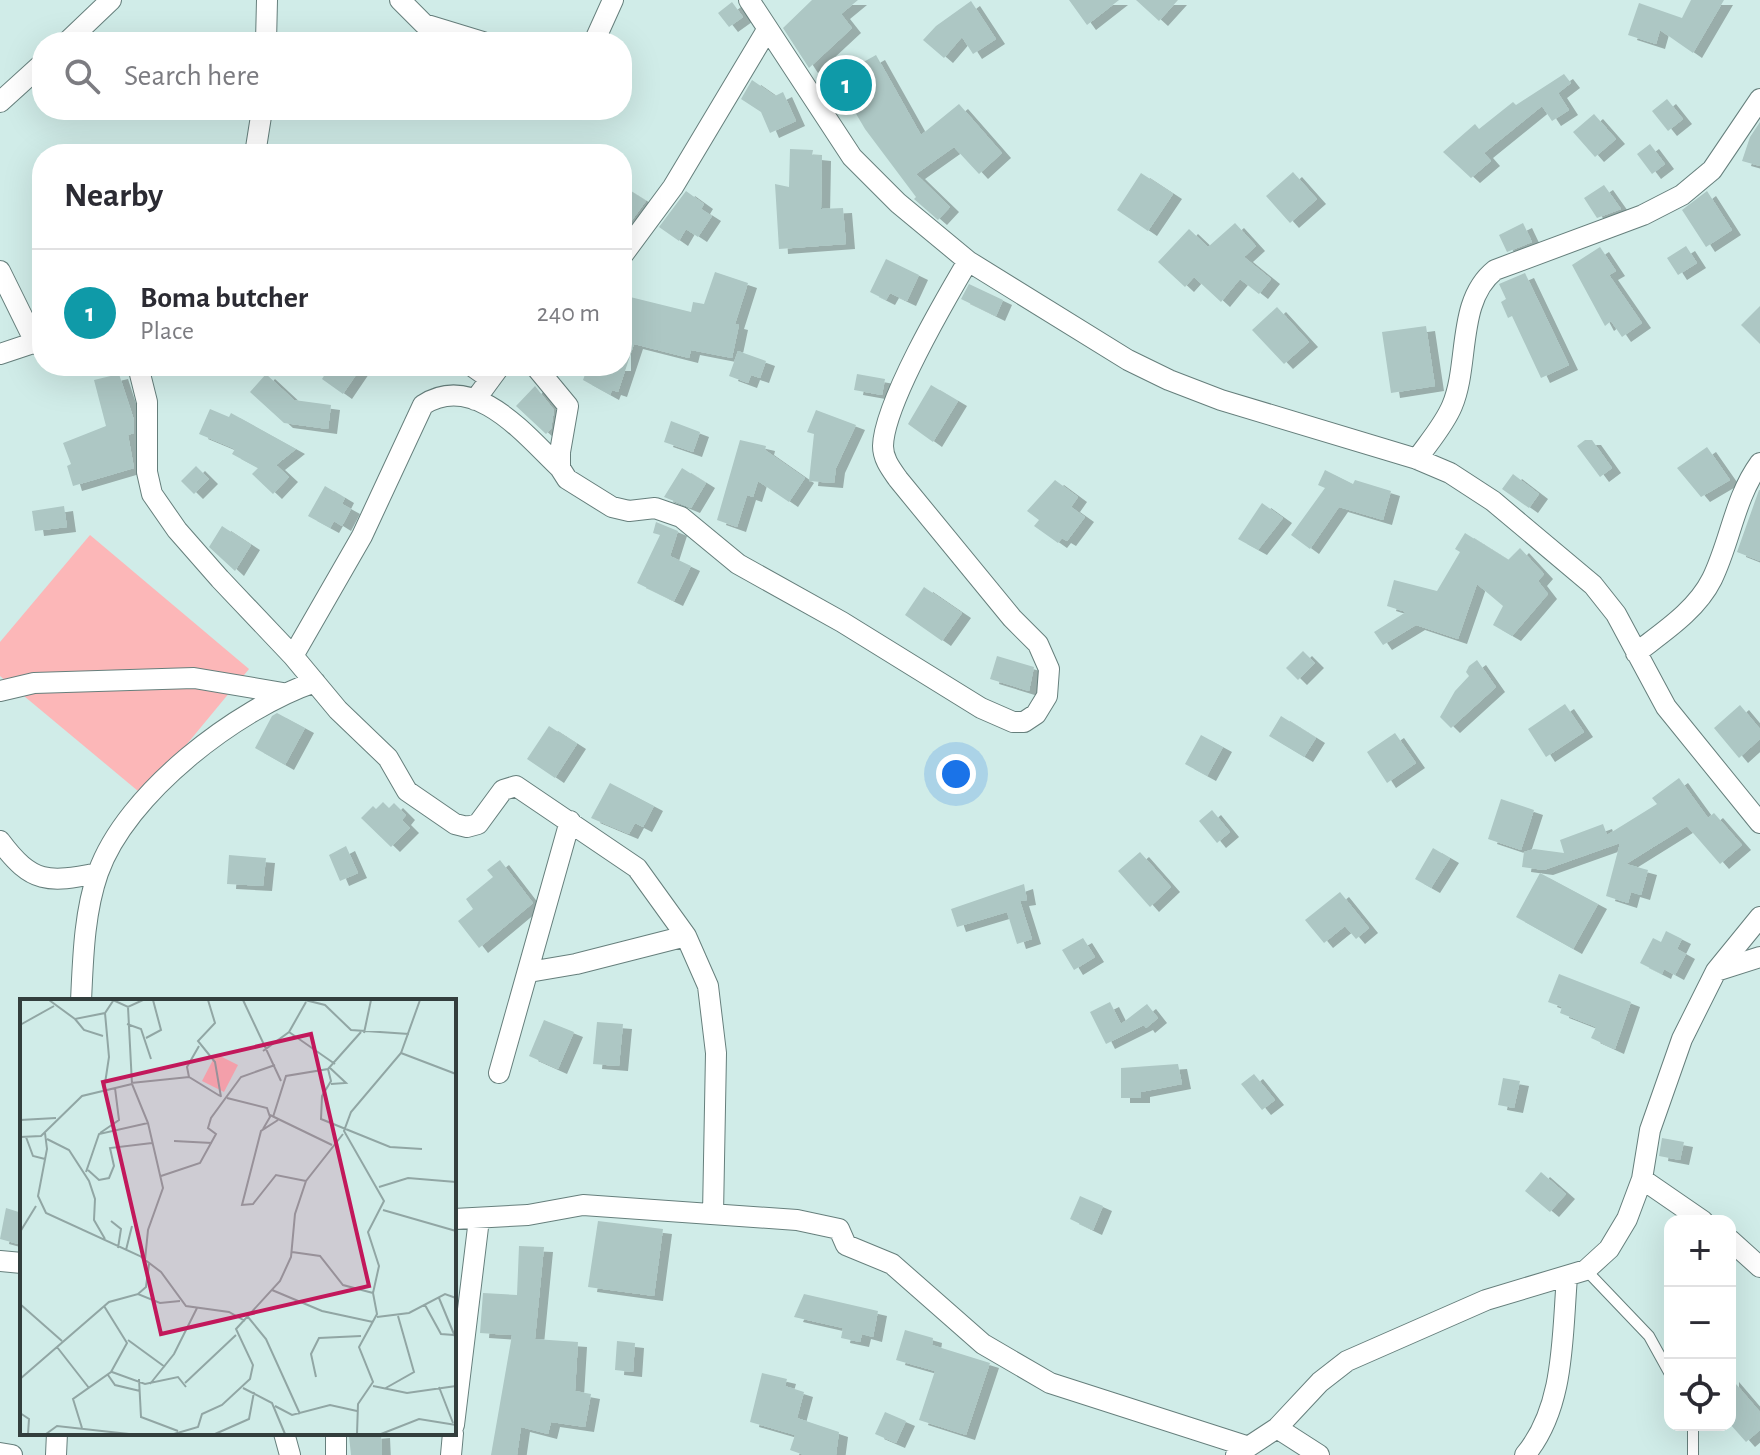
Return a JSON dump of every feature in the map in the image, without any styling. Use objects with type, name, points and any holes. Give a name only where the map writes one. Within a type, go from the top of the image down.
[{"type":"street","points":[[77,32],[111,0]]},
{"type":"street","points":[[266,32],[267,0]]},
{"type":"street","points":[[400,0],[424,24],[450,32]]},
{"type":"street","points":[[599,32],[613,0]]},
{"type":"street","points":[[749,0],[852,157],[898,203],[968,261],[1128,360],[1169,380],[1221,400],[1417,459],[1450,473],[1493,501],[1593,585],[1616,614],[1666,707],[1760,823]]},
{"type":"street","points":[[632,242],[673,187],[767,30]]},
{"type":"street","points":[[0,102],[32,73]]},
{"type":"street","points":[[1417,459],[1452,407],[1461,379],[1469,318],[1477,289],[1484,279],[1495,270],[1643,215],[1682,195],[1712,170],[1760,99]]},
{"type":"street","points":[[257,144],[260,120]]},
{"type":"street","points":[[293,656],[362,536],[423,405],[432,399],[452,397],[489,404],[560,468],[567,479],[612,507],[629,511],[655,508],[681,517],[738,564],[842,622],[981,708],[1013,722],[1024,722],[1036,714],[1047,696],[1049,669],[1038,644],[1012,618],[898,479],[887,462],[883,447],[888,420],[938,310],[968,261]]},
{"type":"street","points":[[0,271],[32,329]]},
{"type":"street","points":[[0,354],[32,344]]},
{"type":"street","points":[[140,376],[147,402],[147,472],[152,494],[177,530],[220,579],[388,758],[407,791],[455,824],[467,827],[478,824],[503,790],[516,786],[637,868],[686,936],[708,986],[716,1053],[713,1214]]},
{"type":"street","points":[[475,400],[492,376]]},
{"type":"street","points":[[543,376],[568,406],[560,468]]},
{"type":"street","points":[[1636,653],[1696,602],[1712,579],[1742,490],[1760,463]]},
{"type":"street","points":[[0,691],[34,683],[194,678],[283,693]]},
{"type":"street","points":[[81,999],[88,916],[98,873],[136,812],[183,762],[253,708],[315,682]]},
{"type":"street","points":[[499,1073],[570,821]]},
{"type":"street","points":[[0,841],[17,864],[31,875],[51,881],[98,873]]},
{"type":"street","points":[[456,1219],[479,1219],[583,1205],[797,1220],[839,1229],[846,1245],[892,1264],[983,1344],[1050,1383],[1241,1450],[1277,1428],[1320,1382],[1375,1346],[1508,1292],[1576,1274],[1609,1249],[1627,1219],[1642,1179],[1650,1130],[1661,1090],[1682,1039],[1716,971],[1760,917]]},
{"type":"street","points":[[529,972],[576,964],[686,936]]},
{"type":"street","points":[[1716,971],[1760,957]]},
{"type":"street","points":[[1642,1179],[1694,1215]]},
{"type":"street","points":[[456,1409],[479,1219]]},
{"type":"street","points":[[1736,1245],[1760,1267]]},
{"type":"street","points":[[0,1261],[20,1263]]},
{"type":"street","points":[[1525,1455],[1539,1438],[1549,1415],[1576,1274]]},
{"type":"street","points":[[1277,1428],[1319,1455]]},
{"type":"street","points":[[56,1455],[57,1435]]},
{"type":"street","points":[[285,1435],[290,1455]]},
{"type":"street","points":[[451,1455],[453,1435]]},
{"type":"street","points":[[0,1453],[12,1455]]},
{"type":"lane","points":[[1576,1274],[1649,1336],[1664,1363]]},
{"type":"lane","points":[[1693,1431],[1693,1455]]},
{"type":"shaded area","points":[[90,535],[249,669],[144,796],[0,676],[0,642]]},
{"type":"building","points":[[812,0],[858,0],[841,14],[852,28],[809,68],[783,28]]},
{"type":"building","points":[[1069,0],[1119,0],[1087,25]]},
{"type":"building","points":[[1136,0],[1178,0],[1159,21]]},
{"type":"building","points":[[1691,0],[1724,0],[1693,53],[1660,30],[1656,44],[1628,35],[1639,3],[1682,18]]},
{"type":"building","points":[[971,1],[996,39],[973,54],[962,37],[944,58],[923,40],[936,26]]},
{"type":"building","points":[[732,2],[743,17],[729,27],[718,13]]},
{"type":"building","points":[[876,55],[921,135],[959,104],[1002,153],[979,174],[954,147],[916,174],[950,207],[938,220],[914,199],[916,197],[865,129],[835,78]]},
{"type":"building","points":[[1564,74],[1571,83],[1558,93],[1569,110],[1552,121],[1542,106],[1484,153],[1491,161],[1471,178],[1443,152],[1475,124],[1479,129],[1513,102],[1516,105]]},
{"type":"building","points":[[752,80],[775,96],[783,92],[796,121],[770,133],[761,112],[741,99]]},
{"type":"building","points":[[1667,99],[1683,119],[1668,131],[1652,111]]},
{"type":"building","points":[[1594,114],[1616,139],[1595,157],[1573,132]]},
{"type":"building","points":[[1760,122],[1760,166],[1742,161],[1750,137]]},
{"type":"building","points":[[1650,144],[1665,164],[1652,174],[1637,154]]},
{"type":"building","points":[[790,149],[813,150],[812,155],[822,156],[821,209],[843,208],[846,244],[779,249],[775,184],[789,187]]},
{"type":"building","points":[[1293,172],[1317,199],[1290,223],[1266,196]]},
{"type":"building","points":[[1141,173],[1173,194],[1148,231],[1117,210]]},
{"type":"building","points":[[1604,185],[1621,209],[1597,218],[1584,198]]},
{"type":"building","points":[[686,191],[704,204],[701,209],[712,216],[698,237],[686,229],[679,241],[659,227]]},
{"type":"building","points":[[1707,191],[1732,230],[1706,247],[1682,210]]},
{"type":"building","points":[[632,192],[646,201],[632,220]]},
{"type":"building","points":[[1235,223],[1256,246],[1244,257],[1271,279],[1259,294],[1240,279],[1221,302],[1194,277],[1185,287],[1158,262],[1189,229],[1208,247]]},
{"type":"building","points":[[1523,223],[1532,242],[1507,252],[1499,235]]},
{"type":"building","points":[[1686,246],[1697,263],[1678,275],[1667,258]]},
{"type":"building","points":[[1600,247],[1616,271],[1609,275],[1642,323],[1622,337],[1611,321],[1605,326],[1572,265]]},
{"type":"building","points":[[886,259],[919,275],[907,301],[890,293],[886,300],[870,292]]},
{"type":"building","points":[[715,272],[748,283],[735,324],[739,325],[732,358],[691,350],[689,358],[634,344],[632,350],[632,297],[691,312],[693,302],[704,304]]},
{"type":"building","points":[[1525,273],[1569,365],[1541,378],[1512,316],[1508,318],[1501,302],[1506,299],[1499,284]]},
{"type":"building","points":[[969,284],[1003,300],[996,316],[961,299]]},
{"type":"building","points":[[1760,306],[1760,344],[1741,325]]},
{"type":"building","points":[[1277,307],[1309,342],[1284,364],[1252,330]]},
{"type":"building","points":[[1426,326],[1435,386],[1391,393],[1382,332]]},
{"type":"building","points":[[738,351],[766,361],[760,378],[751,375],[748,383],[729,376]]},
{"type":"building","points":[[857,374],[885,379],[882,395],[854,390]]},
{"type":"building","points":[[120,376],[134,420],[134,433],[128,435],[134,468],[73,486],[67,466],[71,464],[63,443],[106,426],[94,380]]},
{"type":"building","points":[[264,376],[268,376],[294,400],[331,405],[328,429],[284,423],[250,392]]},
{"type":"building","points":[[324,376],[355,376],[343,394],[322,379]]},
{"type":"building","points":[[584,376],[623,376],[618,392],[612,390],[610,395],[583,380]]},
{"type":"building","points":[[931,385],[958,401],[933,442],[908,424]]},
{"type":"building","points":[[535,386],[554,410],[551,429],[546,434],[516,406]]},
{"type":"building","points":[[210,409],[229,417],[231,413],[296,449],[276,465],[289,477],[273,494],[252,474],[258,468],[232,454],[235,449],[199,434]]},
{"type":"building","points":[[816,410],[856,425],[836,468],[834,483],[809,481],[814,434],[807,432]]},
{"type":"building","points":[[671,421],[700,432],[693,452],[664,442]]},
{"type":"building","points":[[740,440],[766,446],[765,450],[805,478],[789,502],[758,481],[753,497],[747,495],[737,527],[717,520]]},
{"type":"building","points":[[1585,440],[1592,440],[1612,468],[1600,477],[1577,446]]},
{"type":"building","points":[[1707,447],[1730,480],[1701,497],[1677,468]]},
{"type":"building","points":[[196,466],[209,479],[194,494],[181,481]]},
{"type":"building","points":[[682,468],[706,483],[691,508],[664,497]]},
{"type":"building","points":[[1325,470],[1353,484],[1355,480],[1391,491],[1383,520],[1339,507],[1310,549],[1291,535],[1325,488],[1318,485]]},
{"type":"building","points":[[1513,474],[1539,494],[1529,508],[1502,489]]},
{"type":"building","points":[[1055,480],[1078,497],[1071,507],[1085,517],[1067,541],[1062,538],[1058,543],[1034,526],[1039,520],[1027,511]]},
{"type":"building","points":[[325,486],[345,498],[342,504],[351,509],[342,526],[334,521],[330,528],[308,516]]},
{"type":"building","points":[[1760,490],[1760,561],[1737,552]]},
{"type":"building","points":[[1262,503],[1283,518],[1258,550],[1238,539]]},
{"type":"building","points":[[64,506],[67,527],[35,531],[32,511]]},
{"type":"building","points":[[656,522],[678,531],[670,556],[691,566],[674,601],[637,583],[660,535],[653,533]]},
{"type":"building","points":[[222,526],[251,545],[235,571],[209,547]]},
{"type":"building","points":[[1465,533],[1508,560],[1520,548],[1544,574],[1538,581],[1548,594],[1512,636],[1493,625],[1503,606],[1477,584],[1458,639],[1416,625],[1383,645],[1374,632],[1406,612],[1387,606],[1394,580],[1437,591],[1460,552],[1455,549]]},
{"type":"building","points":[[924,587],[962,613],[942,641],[905,615]]},
{"type":"building","points":[[1303,651],[1315,663],[1298,680],[1286,668]]},
{"type":"building","points":[[997,656],[1034,667],[1029,691],[990,679]]},
{"type":"building","points":[[1477,660],[1496,687],[1451,728],[1440,717],[1455,691],[1469,676],[1466,672],[1469,666]]},
{"type":"building","points":[[1565,704],[1584,732],[1546,757],[1528,729]]},
{"type":"building","points":[[1740,705],[1760,729],[1760,739],[1739,758],[1714,728]]},
{"type":"building","points":[[277,713],[305,728],[285,765],[255,748],[272,716]]},
{"type":"building","points":[[1281,716],[1316,738],[1304,757],[1269,736]]},
{"type":"building","points":[[549,726],[577,744],[555,778],[527,759]]},
{"type":"building","points":[[1395,733],[1416,763],[1387,783],[1367,752]]},
{"type":"building","points":[[1201,735],[1223,747],[1207,776],[1185,764]]},
{"type":"building","points":[[1679,778],[1708,818],[1714,813],[1742,845],[1720,864],[1687,826],[1626,864],[1648,870],[1641,895],[1631,892],[1628,903],[1606,896],[1620,843],[1544,870],[1522,867],[1524,852],[1534,849],[1564,853],[1560,840],[1603,824],[1607,835],[1657,804],[1652,798]]},
{"type":"building","points":[[610,783],[654,806],[643,827],[635,823],[629,834],[591,818]]},
{"type":"building","points":[[1501,799],[1534,810],[1521,850],[1488,839]]},
{"type":"building","points":[[383,802],[389,808],[394,803],[406,815],[402,820],[410,828],[391,847],[361,818],[373,806],[376,809]]},
{"type":"building","points":[[1212,810],[1230,832],[1217,843],[1199,821]]},
{"type":"building","points":[[346,846],[358,873],[340,881],[329,855]]},
{"type":"building","points":[[1433,848],[1450,858],[1431,888],[1415,879]]},
{"type":"building","points":[[1140,852],[1171,887],[1150,907],[1118,871]]},
{"type":"building","points":[[229,855],[266,858],[263,886],[227,884]]},
{"type":"building","points":[[500,860],[533,903],[479,948],[458,921],[473,909],[466,899],[493,877],[487,870]]},
{"type":"building","points":[[1540,873],[1598,904],[1573,949],[1516,917]]},
{"type":"building","points":[[1024,884],[1027,900],[1020,901],[1032,939],[1017,944],[1007,912],[957,927],[951,909]]},
{"type":"building","points":[[1340,892],[1369,928],[1356,939],[1345,926],[1324,943],[1305,920]]},
{"type":"building","points":[[1666,931],[1682,939],[1677,949],[1686,954],[1675,975],[1664,969],[1662,974],[1640,963],[1653,938],[1661,942]]},
{"type":"building","points":[[1083,938],[1095,957],[1074,970],[1062,950]]},
{"type":"building","points":[[1559,974],[1631,1002],[1615,1049],[1591,1038],[1596,1027],[1560,1013],[1562,1007],[1548,1002]]},
{"type":"building","points":[[1110,1002],[1121,1024],[1147,1004],[1158,1018],[1146,1028],[1144,1025],[1106,1044],[1090,1012]]},
{"type":"building","points":[[544,1020],[574,1032],[558,1069],[529,1056]]},
{"type":"building","points":[[597,1022],[623,1024],[619,1066],[593,1064]]},
{"type":"building","points":[[1178,1064],[1182,1084],[1141,1092],[1141,1098],[1121,1098],[1121,1068]]},
{"type":"building","points":[[1254,1074],[1275,1100],[1262,1110],[1241,1084]]},
{"type":"building","points":[[1503,1078],[1520,1081],[1514,1108],[1498,1105]]},
{"type":"building","points":[[1662,1138],[1684,1142],[1680,1160],[1659,1156]]},
{"type":"building","points":[[1541,1172],[1566,1194],[1550,1212],[1525,1191]]},
{"type":"building","points":[[1080,1196],[1103,1206],[1093,1230],[1070,1219]]},
{"type":"building","points":[[6,1208],[20,1212],[20,1244],[0,1239]]},
{"type":"building","points":[[598,1221],[663,1229],[654,1296],[588,1287]]},
{"type":"building","points":[[519,1246],[544,1247],[535,1339],[578,1342],[575,1391],[591,1394],[585,1427],[551,1422],[548,1434],[521,1427],[517,1455],[491,1455],[512,1335],[480,1333],[483,1293],[517,1295]]},
{"type":"building","points":[[804,1294],[878,1311],[873,1337],[862,1334],[860,1342],[841,1338],[843,1328],[794,1317]]},
{"type":"building","points":[[905,1330],[933,1338],[932,1345],[990,1363],[966,1435],[919,1420],[935,1371],[896,1360]]},
{"type":"building","points":[[617,1341],[635,1343],[633,1372],[615,1370]]},
{"type":"building","points":[[762,1373],[787,1379],[785,1386],[804,1392],[797,1418],[839,1432],[836,1455],[804,1455],[790,1450],[795,1435],[750,1422]]},
{"type":"building","points":[[1736,1384],[1760,1412],[1760,1430],[1746,1442],[1736,1431]]},
{"type":"building","points":[[885,1412],[906,1421],[896,1443],[875,1434]]},
{"type":"building","points":[[381,1435],[382,1455],[351,1455],[349,1436]]},
{"type":"place","name":"Boma butcher","points":[[846,85]]}]
